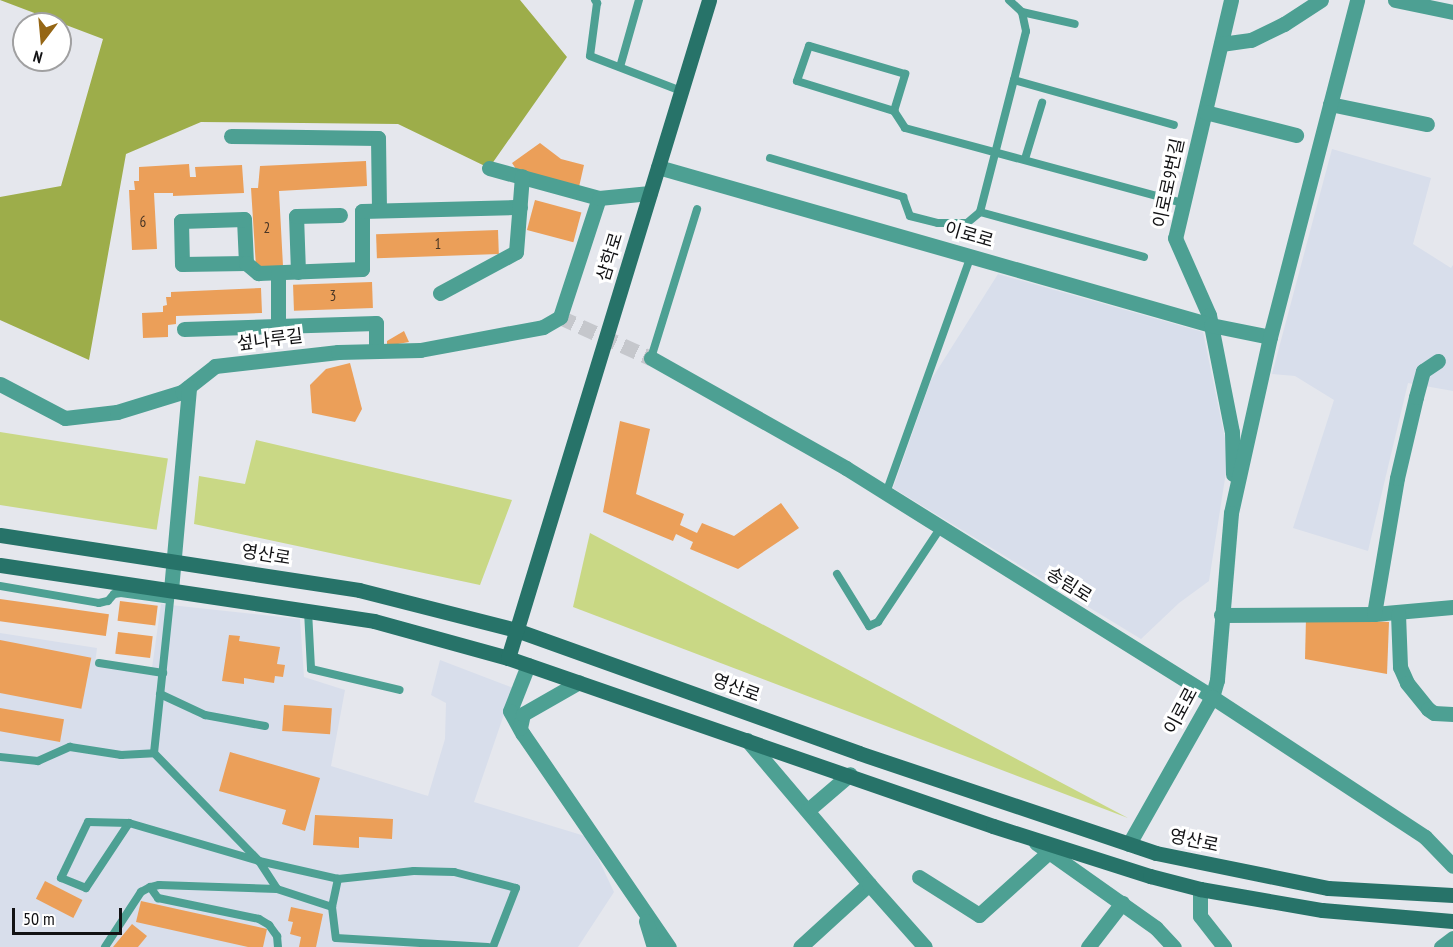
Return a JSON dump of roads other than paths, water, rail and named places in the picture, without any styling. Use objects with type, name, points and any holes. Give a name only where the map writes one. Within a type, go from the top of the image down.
[{"type":"street","name":"삼학로","points":[[516,630],[709,0]]},
{"type":"street","name":"이로로9번길","points":[[1231,0],[1175,238],[1209,315],[1232,432],[1234,459],[1231,513]]},
{"type":"street","points":[[1221,44],[1251,40],[1284,24],[1321,0]]},
{"type":"street","name":"이로로","points":[[1129,844],[1212,697],[1217,680],[1231,513],[1270,337],[1357,0]]},
{"type":"street","points":[[1395,0],[1453,12]]},
{"type":"street","points":[[1330,104],[1426,124]]},
{"type":"street","points":[[1205,112],[1296,135]]},
{"type":"street","points":[[231,136],[378,138],[379,210]]},
{"type":"street","name":"이로로","points":[[658,167],[1211,325],[1270,337]]},
{"type":"street","points":[[489,168],[599,198],[650,193]]},
{"type":"street","points":[[440,293],[516,252],[522,176]]},
{"type":"street","name":"섶나루길","points":[[0,384],[65,418],[117,412],[182,392],[215,366],[338,352],[420,350],[543,327],[560,317],[599,198]]},
{"type":"street","points":[[246,263],[244,219],[181,220],[182,264],[246,263],[258,273],[278,273],[362,269],[362,211],[520,207]]},
{"type":"street","points":[[298,272],[296,216],[340,215]]},
{"type":"street","points":[[278,273],[278,326]]},
{"type":"street","points":[[184,329],[376,323],[376,351]]},
{"type":"street","name":"송림로","points":[[651,358],[886,493],[1212,697],[1425,837],[1453,866]]},
{"type":"street","points":[[1374,614],[1397,478],[1416,397],[1423,371],[1438,361]]},
{"type":"street","points":[[170,595],[189,387]]},
{"type":"street","name":"영산로","points":[[0,535],[359,590],[516,630],[859,753],[1129,844],[1206,864],[1328,888],[1453,895]]},
{"type":"street","points":[[0,565],[170,595],[374,621],[508,658],[850,774],[993,826],[1150,876],[1200,888],[1322,910],[1453,921]]},
{"type":"street","points":[[1221,615],[1398,614],[1453,607]]},
{"type":"street","points":[[1398,614],[1400,667],[1407,683],[1428,709],[1453,714]]},
{"type":"street","points":[[508,658],[516,630]]},
{"type":"street","points":[[528,665],[510,711],[669,947]]},
{"type":"street","points":[[520,728],[523,714],[579,682]]},
{"type":"street","points":[[747,740],[925,947]]},
{"type":"street","points":[[808,810],[850,774]]},
{"type":"street","points":[[993,826],[1050,851],[1156,928],[1174,947]]},
{"type":"street","points":[[919,877],[979,915],[1050,851]]},
{"type":"street","points":[[800,947],[869,884]]},
{"type":"street","points":[[1200,888],[1200,916],[1224,947]]},
{"type":"street","points":[[1088,947],[1122,903]]},
{"type":"street","points":[[642,906],[654,947]]},
{"type":"street","points":[[1441,947],[1453,938]]},
{"type":"lane","points":[[595,0],[597,3],[590,56],[681,91]]},
{"type":"lane","points":[[620,67],[639,0]]},
{"type":"lane","points":[[1009,0],[1022,12],[1075,24]]},
{"type":"lane","points":[[770,158],[903,197],[909,216],[938,223],[967,223],[980,212],[1026,31],[1022,12]]},
{"type":"lane","points":[[894,111],[905,74],[808,46],[797,81],[894,111],[905,128],[995,150],[1183,203]]},
{"type":"lane","points":[[1014,80],[1174,125]]},
{"type":"lane","points":[[1025,159],[1042,103]]},
{"type":"lane","points":[[651,358],[697,209]]},
{"type":"lane","points":[[980,212],[1144,257]]},
{"type":"lane","points":[[886,493],[971,256]]},
{"type":"lane","points":[[837,574],[869,626],[878,622],[941,527]]},
{"type":"lane","points":[[0,586],[99,603],[108,601],[114,594],[121,593],[170,595],[154,753]]},
{"type":"lane","points":[[308,611],[312,669],[400,690]]},
{"type":"lane","points":[[99,663],[163,673]]},
{"type":"lane","points":[[160,694],[205,715],[265,726]]},
{"type":"lane","points":[[0,757],[38,761],[70,747],[121,754],[154,753],[259,861],[277,889]]},
{"type":"lane","points":[[129,823],[86,888],[61,878],[88,822],[129,823],[259,861],[338,879],[414,871],[454,872],[516,888],[490,947],[336,938],[332,907],[338,879]]},
{"type":"lane","points":[[105,947],[141,892],[159,885],[277,889],[332,907]]},
{"type":"lane","points":[[150,887],[158,898],[259,920],[269,925],[277,936],[278,947]]},
{"type":"tunnel","points":[[560,317],[651,358]]}]
